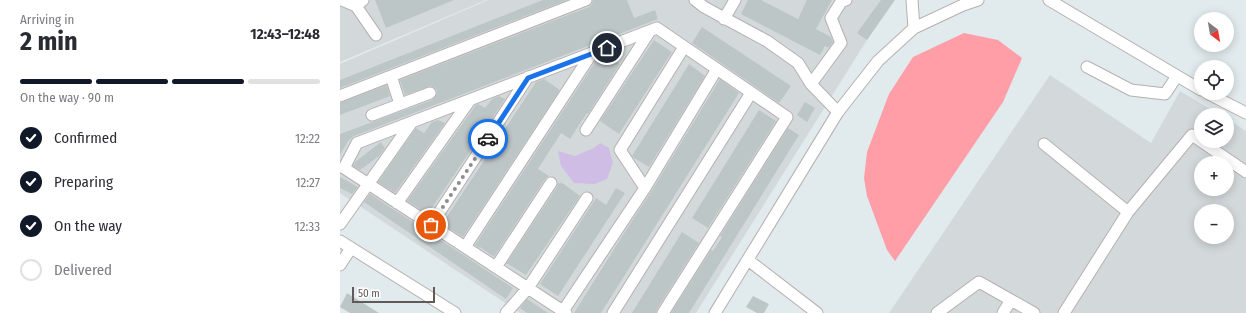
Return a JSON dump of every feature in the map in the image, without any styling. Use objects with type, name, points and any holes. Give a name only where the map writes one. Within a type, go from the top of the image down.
[{"type":"street","points":[[342,0],[360,3],[376,35]]},
{"type":"street","points":[[340,96],[586,0]]},
{"type":"street","points":[[695,0],[724,19],[767,41],[798,63],[811,84],[838,112]]},
{"type":"street","points":[[724,19],[735,0]]},
{"type":"street","points":[[811,84],[841,43],[831,18],[841,2],[846,0]]},
{"type":"street","points":[[912,0],[914,28]]},
{"type":"street","points":[[715,313],[838,112],[878,61],[914,28],[978,0]]},
{"type":"street","points":[[1049,0],[1194,86]]},
{"type":"street","points":[[663,313],[787,117],[751,93],[717,69],[657,28],[356,143],[344,168],[565,312],[645,188],[717,69]]},
{"type":"street","points":[[586,130],[650,31]]},
{"type":"street","points":[[645,188],[620,150],[684,47]]},
{"type":"street","points":[[464,247],[592,53]]},
{"type":"street","points":[[1087,67],[1131,90],[1165,94],[1177,76]]},
{"type":"street","points":[[391,76],[400,104]]},
{"type":"street","points":[[431,225],[528,78]]},
{"type":"street","points":[[372,115],[430,93]]},
{"type":"street","points":[[613,313],[751,93]]},
{"type":"street","points":[[397,202],[470,100]]},
{"type":"street","points":[[1220,100],[1246,114]]},
{"type":"street","points":[[340,224],[412,122]]},
{"type":"street","points":[[1064,313],[1128,212],[1192,135],[1246,172]]},
{"type":"street","points":[[1044,144],[1128,212]]},
{"type":"street","points":[[496,267],[551,183]]},
{"type":"street","points":[[506,313],[528,288],[587,198]]},
{"type":"street","points":[[340,241],[455,313]]},
{"type":"street","points":[[340,265],[351,248]]},
{"type":"street","points":[[748,260],[817,313]]},
{"type":"street","points":[[937,313],[979,282],[1034,313]]},
{"type":"street","points":[[1003,313],[1011,300]]},
{"type":"shaded area","points":[[340,0],[486,0],[340,62]]},
{"type":"shaded area","points":[[488,0],[892,0],[696,313],[520,313],[340,193],[340,64]]},
{"type":"shaded area","points":[[964,33],[998,40],[1022,58],[1003,102],[895,261],[887,250],[867,196],[864,178],[867,152],[889,94],[913,57]]},
{"type":"shaded area","points":[[1050,75],[1151,143],[1180,91],[1208,108],[1194,108],[1194,148],[1234,148],[1234,123],[1246,131],[1246,313],[889,313]]},
{"type":"shaded area","points":[[600,143],[609,148],[613,163],[607,179],[595,184],[574,183],[561,166],[558,151],[575,156],[594,148]]},
{"type":"building","points":[[375,0],[454,0],[386,28]]},
{"type":"building","points":[[543,0],[567,0],[340,88],[340,80]]},
{"type":"building","points":[[593,0],[627,0],[634,18],[655,10],[658,19],[354,136],[348,141],[340,155],[340,134],[432,100],[437,94],[435,88],[431,86],[405,95],[400,80],[589,7]]},
{"type":"building","points":[[748,0],[761,0],[798,19],[807,0],[832,0],[816,29],[831,37],[833,42],[829,48],[825,46],[820,55],[741,14]]},
{"type":"building","points":[[881,0],[895,0],[867,40],[857,33]]},
{"type":"building","points":[[702,27],[791,86],[779,103],[692,43]]},
{"type":"building","points":[[654,40],[672,52],[619,134],[600,121]]},
{"type":"building","points":[[606,55],[620,64],[570,139],[561,133],[538,169],[549,176],[545,179],[494,257],[480,247],[479,248],[475,245],[597,59]]},
{"type":"building","points":[[689,64],[705,76],[649,167],[632,156]]},
{"type":"building","points":[[544,79],[560,90],[463,237],[442,224],[536,82]]},
{"type":"building","points":[[720,79],[739,93],[601,313],[574,313],[651,192]]},
{"type":"building","points":[[387,85],[390,96],[340,115],[340,103]]},
{"type":"building","points":[[499,96],[505,99],[428,214],[407,201],[476,105],[478,104],[485,108],[492,99]]},
{"type":"building","points":[[805,102],[815,108],[807,122],[797,115]]},
{"type":"building","points":[[759,110],[776,121],[708,228],[692,218]]},
{"type":"building","points":[[438,120],[445,123],[395,193],[378,182],[416,128],[424,133],[432,122]]},
{"type":"building","points":[[788,128],[799,135],[689,313],[671,313],[711,250],[713,251],[722,237],[720,236]]},
{"type":"building","points":[[381,142],[385,148],[379,156],[360,170],[353,166],[355,162]]},
{"type":"building","points":[[340,177],[358,187],[352,194],[340,188]]},
{"type":"building","points":[[558,182],[560,184],[561,182],[580,196],[526,275],[506,264],[557,187]]},
{"type":"building","points":[[616,188],[625,193],[558,296],[540,284],[596,198],[606,205]]},
{"type":"building","points":[[370,194],[513,288],[506,299],[364,202]]},
{"type":"building","points":[[682,232],[699,243],[657,309],[656,313],[632,313]]},
{"type":"building","points":[[347,293],[379,313],[350,313],[340,307]]},
{"type":"building","points":[[753,296],[769,304],[764,313],[757,313],[746,307]]},
{"type":"building","points":[[527,299],[548,313],[527,313],[520,308]]},
{"type":"way so far","points":[[431,225],[488,139]]},
{"type":"route","points":[[488,139],[528,78],[607,48]]}]
